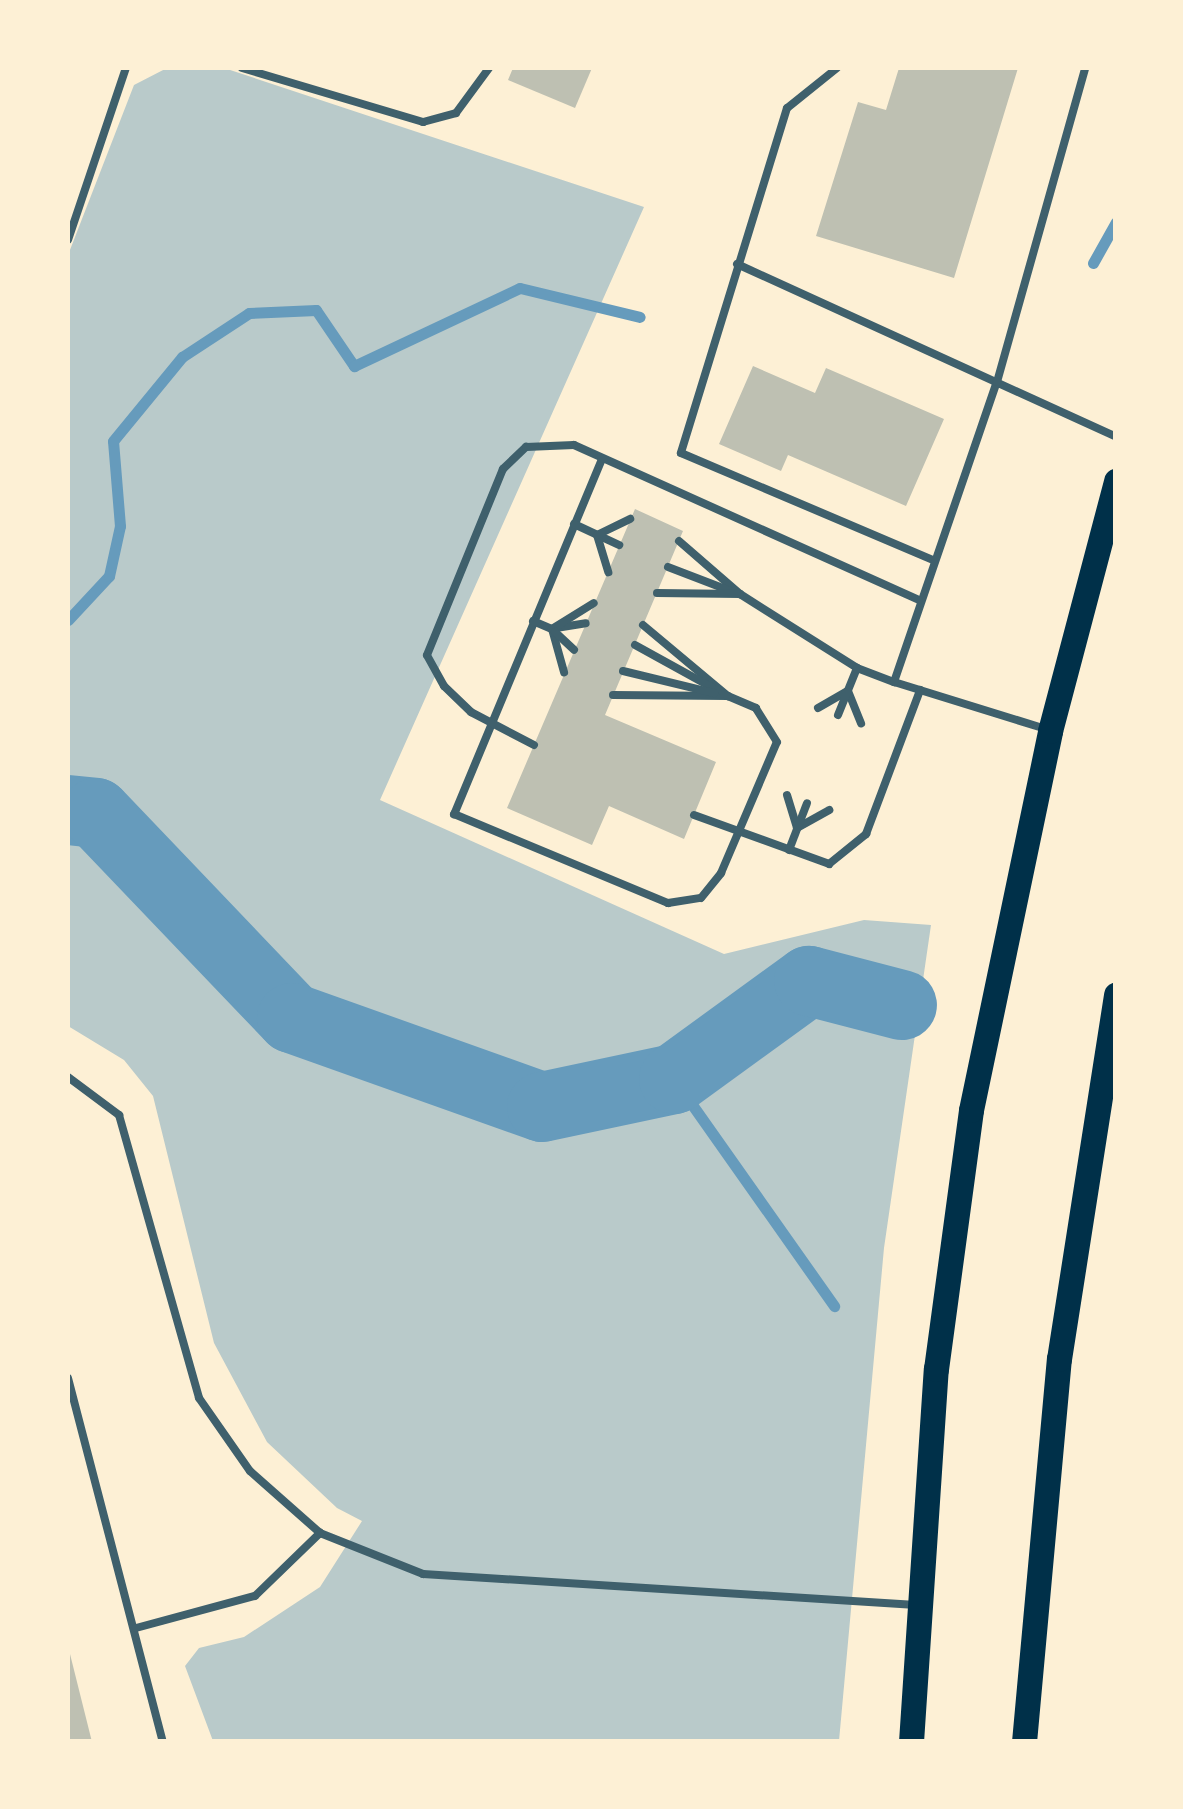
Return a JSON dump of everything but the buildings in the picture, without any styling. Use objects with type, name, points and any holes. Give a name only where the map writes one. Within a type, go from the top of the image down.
[{"type":"main road","points":[[912,1742],[936,1368],[970,1110],[1050,731],[1116,481]]},
{"type":"main road","points":[[1024,1742],[1059,1359],[1116,994]]},
{"type":"lane","points":[[68,240],[126,68]]},
{"type":"lane","points":[[242,68],[423,122],[456,113],[489,68]]},
{"type":"lane","points":[[836,68],[786,108],[680,453],[933,560]]},
{"type":"lane","points":[[894,682],[997,382],[1084,68]]},
{"type":"lane","points":[[737,264],[1116,437]]},
{"type":"lane","points":[[534,746],[490,726],[444,686],[427,655],[503,469],[526,447],[544,443],[574,446],[920,600]]},
{"type":"lane","points":[[602,459],[454,814],[668,903],[701,898],[738,831],[777,742],[756,708],[635,644]]},
{"type":"lane","points":[[596,535],[630,520]]},
{"type":"lane","points":[[574,524],[620,545]]},
{"type":"lane","points":[[596,535],[608,572]]},
{"type":"lane","points":[[678,541],[740,594],[857,668],[1050,731]]},
{"type":"lane","points":[[668,567],[740,594]]},
{"type":"lane","points":[[657,593],[740,594]]},
{"type":"lane","points":[[552,629],[594,604]]},
{"type":"lane","points":[[533,621],[552,629],[574,650]]},
{"type":"lane","points":[[552,629],[586,623]]},
{"type":"lane","points":[[643,626],[728,696]]},
{"type":"lane","points":[[552,629],[564,672]]},
{"type":"lane","points":[[838,715],[857,668]]},
{"type":"lane","points":[[623,671],[728,696]]},
{"type":"lane","points":[[694,815],[829,864],[866,834],[920,690]]},
{"type":"lane","points":[[818,708],[848,691]]},
{"type":"lane","points":[[848,691],[861,724]]},
{"type":"lane","points":[[614,695],[728,696]]},
{"type":"lane","points":[[787,794],[797,828]]},
{"type":"lane","points":[[790,850],[807,803]]},
{"type":"lane","points":[[797,828],[829,810]]},
{"type":"lane","points":[[68,1078],[119,1115],[199,1398],[250,1471],[320,1532],[423,1574],[920,1606]]},
{"type":"lane","points":[[68,1378],[163,1742]]},
{"type":"lane","points":[[136,1628],[255,1596],[320,1532]]},
{"type":"shaded area","points":[[167,68],[224,68],[644,207],[380,800],[724,954],[864,920],[931,925],[884,1248],[839,1741],[213,1741],[185,1666],[199,1648],[244,1637],[320,1587],[362,1521],[337,1508],[267,1442],[214,1343],[153,1096],[124,1060],[68,1026],[68,255],[134,85]]},
{"type":"waterway","points":[[1093,263],[1116,222]]},
{"type":"waterway","points":[[68,620],[109,576],[120,526],[113,441],[182,357],[249,313],[316,310],[354,366],[520,288],[640,317]]},
{"type":"waterway","points":[[68,810],[96,813],[292,1018],[542,1107],[674,1079],[809,981],[902,1005]]},
{"type":"waterway","points":[[674,1079],[834,1306]]}]
